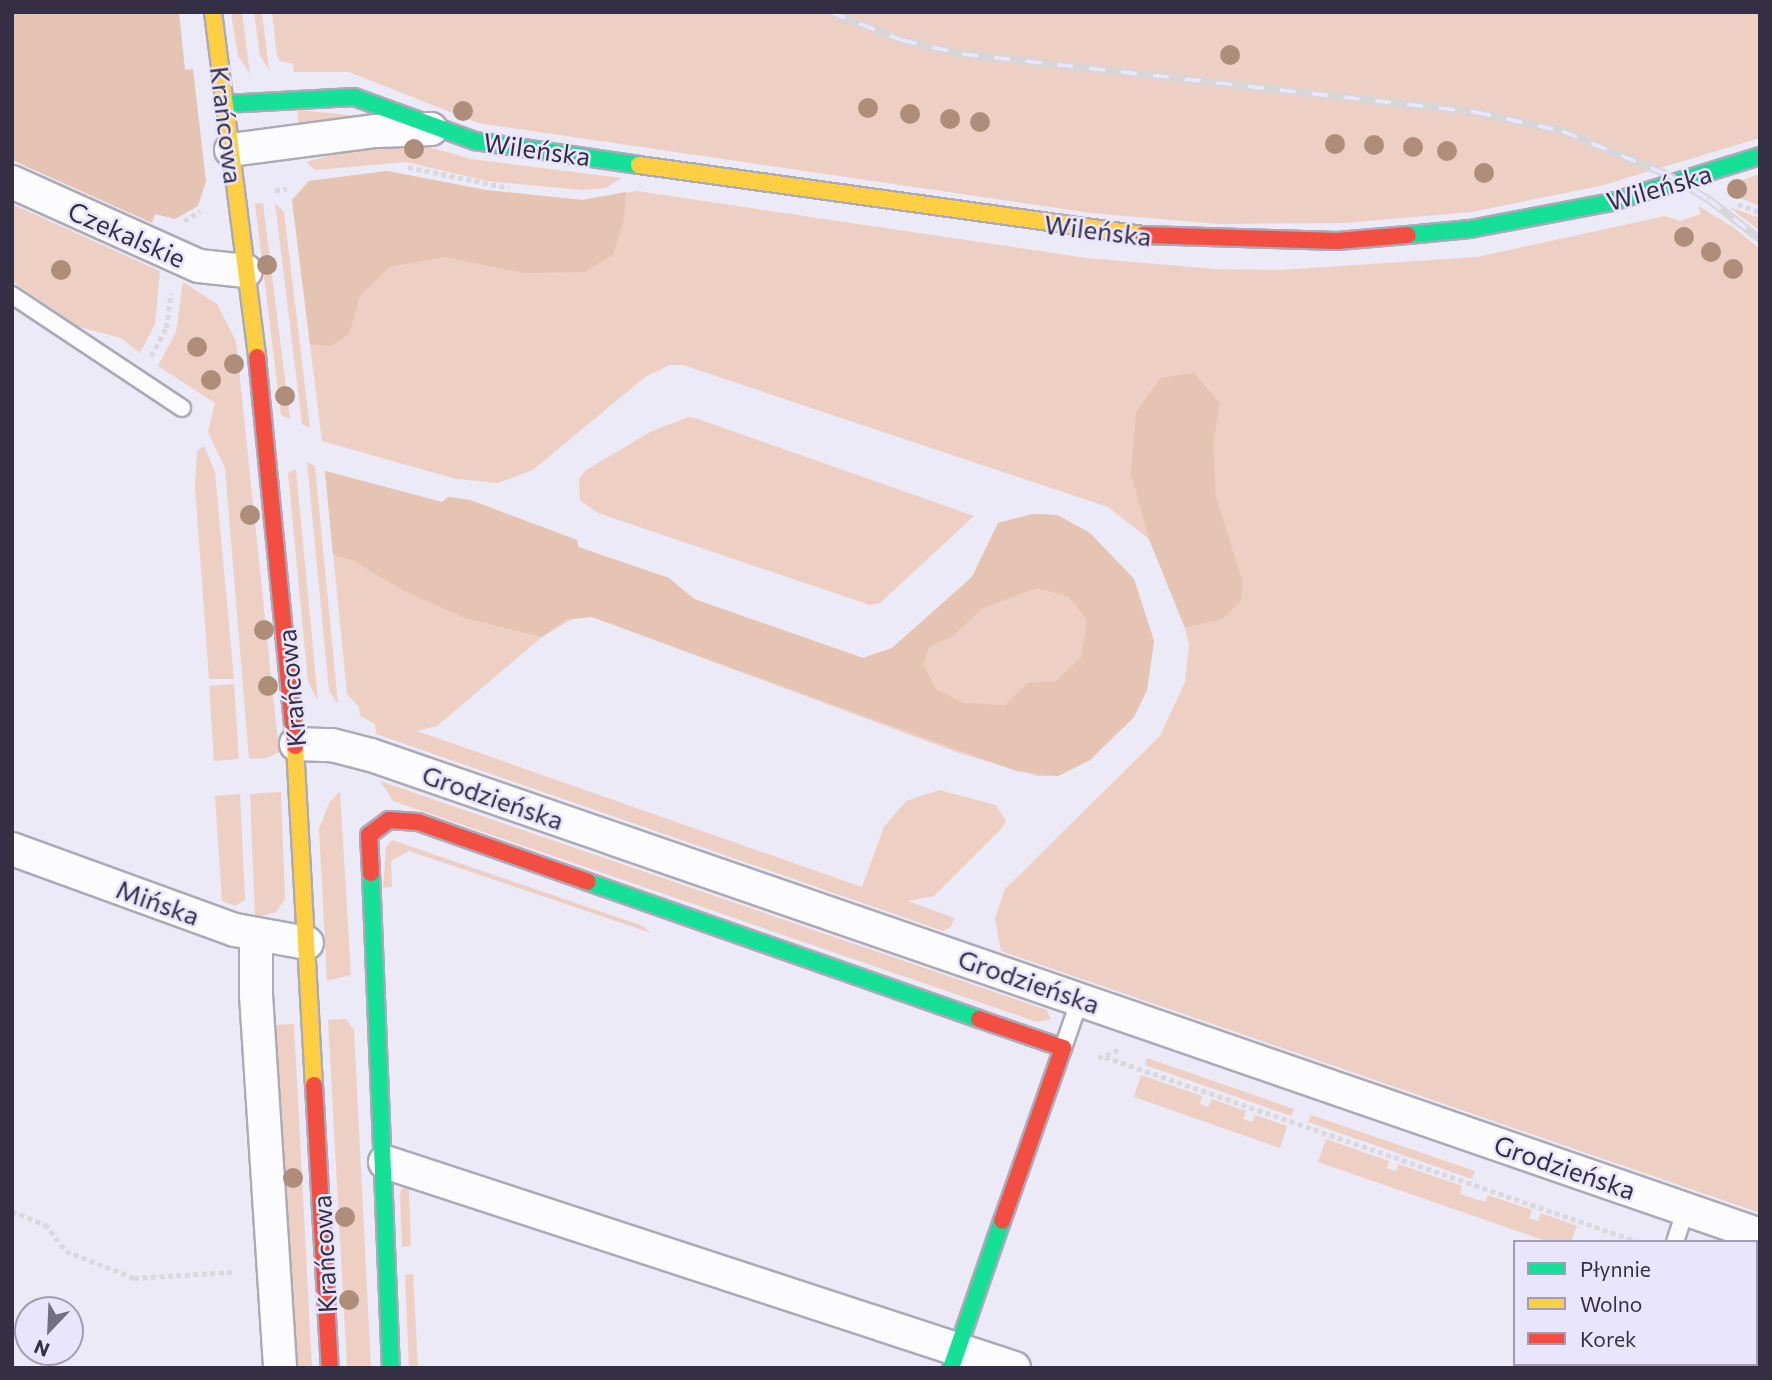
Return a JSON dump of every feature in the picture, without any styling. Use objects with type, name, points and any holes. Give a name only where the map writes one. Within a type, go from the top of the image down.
[{"type":"street","name":"Krańcowa","points":[[213,12],[267,439],[296,744],[330,1368]]},
{"type":"street","name":"Wileńska","points":[[225,104],[354,97],[433,129],[482,142],[1050,225],[1174,239],[1266,241],[1407,236],[1521,220],[1654,191],[1760,156]]},
{"type":"street","name":"Wileńska","points":[[231,150],[376,131],[433,129]]},
{"type":"street","name":"Czekalskie","points":[[12,182],[199,266],[246,271]]},
{"type":"street","name":"Grodzieńska","points":[[296,744],[332,745],[371,755],[1760,1235]]},
{"type":"street","points":[[391,1368],[385,1161],[369,835],[389,820],[418,822],[1063,1048],[955,1358]]},
{"type":"street","name":"Mińska","points":[[12,849],[256,934],[307,943]]},
{"type":"street","name":"Krańcowa","points":[[256,934],[256,995],[280,1368]]},
{"type":"street","points":[[385,1161],[955,1358],[1014,1368]]},
{"type":"lane","points":[[12,295],[182,408]]},
{"type":"lane","points":[[1063,1048],[1080,999]]},
{"type":"lane","points":[[1676,1240],[1686,1209]]},
{"type":"path","points":[[274,190],[287,189]]},
{"type":"path","points":[[137,378],[162,339],[171,289]]},
{"type":"path","points":[[1104,1057],[1633,1240]]},
{"type":"path","points":[[12,1211],[45,1224],[66,1251],[134,1278],[232,1272]]},
{"type":"shaded area","points":[[12,12],[179,12],[185,70],[193,69],[206,181],[198,206],[175,219],[155,214],[152,223],[12,160]]},
{"type":"shaded area","points":[[231,12],[242,12],[250,74],[238,56]]},
{"type":"shaded area","points":[[254,12],[262,12],[269,70],[260,56]]},
{"type":"shaded area","points":[[272,12],[1760,12],[1760,138],[1600,186],[1471,212],[1345,223],[1218,224],[1091,213],[478,123],[349,72],[294,72],[293,64],[280,61],[277,56]]},
{"type":"shaded area","points":[[297,110],[370,117],[299,126]]},
{"type":"shaded area","points":[[418,144],[471,159],[622,178],[605,188],[582,190],[487,181],[406,162],[315,170],[306,162],[345,151],[345,146]]},
{"type":"shaded area","points":[[387,171],[486,190],[582,200],[637,191],[1086,258],[1215,269],[1280,270],[1477,257],[1665,216],[1680,221],[1701,214],[1698,206],[1733,227],[1760,249],[1760,1213],[1001,951],[995,918],[1005,889],[1160,736],[1185,682],[1189,645],[1185,628],[1149,539],[1108,507],[683,365],[670,365],[645,377],[533,470],[498,483],[456,479],[322,441],[292,200],[309,181]]},
{"type":"shaded area","points":[[387,171],[486,190],[582,200],[626,192],[624,219],[613,255],[584,272],[524,273],[445,257],[390,267],[360,295],[349,334],[331,346],[310,344],[292,200],[309,181]]},
{"type":"shaded area","points":[[1760,174],[1760,206],[1734,196],[1730,184]]},
{"type":"shaded area","points":[[263,203],[290,419],[281,415],[255,204]]},
{"type":"shaded area","points":[[275,203],[284,212],[310,428],[302,424]]},
{"type":"shaded area","points":[[12,204],[160,271],[155,324],[140,353],[121,338],[79,327],[12,281]]},
{"type":"shaded area","points":[[1729,207],[1760,218],[1760,231]]},
{"type":"shaded area","points":[[183,282],[217,304],[236,341],[279,752],[267,758],[249,759],[225,468],[208,432],[215,403],[158,366],[176,332]]},
{"type":"shaded area","points":[[1194,373],[1220,403],[1213,443],[1216,497],[1243,583],[1241,601],[1222,619],[1185,628],[1149,539],[1131,474],[1136,412],[1160,378]]},
{"type":"shaded area","points":[[689,417],[974,516],[880,603],[870,605],[598,513],[580,500],[579,479],[586,470],[652,431]]},
{"type":"shaded area","points":[[204,446],[215,472],[234,679],[209,679],[195,487],[197,451]]},
{"type":"shaded area","points":[[307,462],[315,466],[338,704],[329,691]]},
{"type":"shaded area","points":[[296,469],[318,701],[308,682],[288,473]]},
{"type":"shaded area","points":[[325,471],[442,502],[448,497],[470,500],[577,540],[578,547],[669,578],[694,599],[863,658],[892,648],[972,577],[998,523],[1033,514],[1057,515],[1090,533],[1134,579],[1154,641],[1147,690],[1134,717],[1090,760],[1058,776],[1037,776],[959,753],[592,617],[577,616],[542,637],[437,726],[417,731],[862,887],[884,827],[906,801],[939,790],[996,805],[1006,821],[1002,828],[934,896],[908,901],[954,918],[951,927],[943,931],[376,734],[375,724],[360,716],[359,707],[347,694]]},
{"type":"shaded area","points":[[325,471],[442,502],[448,497],[470,500],[577,540],[578,547],[669,578],[694,599],[863,658],[892,648],[972,577],[998,523],[1033,514],[1057,515],[1090,533],[1134,579],[1154,641],[1147,690],[1134,717],[1090,760],[1058,776],[1016,771],[592,617],[565,620],[542,637],[465,618],[404,591],[354,561],[333,555]],"holes":[[[1037,588],[1069,597],[1087,620],[1081,657],[1056,681],[1028,683],[1005,705],[964,703],[936,689],[923,664],[929,647],[953,636],[983,608]]]},
{"type":"shaded area","points":[[234,684],[239,759],[214,761],[209,686]]},
{"type":"shaded area","points":[[380,781],[1047,1010],[1051,1019],[1037,1022],[393,801]]},
{"type":"shaded area","points":[[340,791],[351,975],[327,981],[319,829],[329,803]]},
{"type":"shaded area","points":[[281,792],[285,899],[276,912],[255,918],[250,794]]},
{"type":"shaded area","points":[[240,794],[245,900],[235,906],[222,901],[215,796]]},
{"type":"shaded area","points":[[392,840],[643,926],[651,933],[409,851],[391,861],[392,887],[383,888],[386,847]]},
{"type":"shaded area","points":[[346,1019],[354,1030],[371,1368],[347,1368],[328,1020]]},
{"type":"shaded area","points":[[294,1024],[312,1368],[292,1368],[272,1025]]},
{"type":"shaded area","points":[[1147,1058],[1294,1109],[1291,1116],[1145,1065]]},
{"type":"shaded area","points":[[1141,1075],[1202,1096],[1200,1104],[1208,1107],[1212,1099],[1246,1111],[1243,1119],[1252,1122],[1255,1115],[1287,1126],[1280,1148],[1134,1097]]},
{"type":"shaded area","points":[[1311,1115],[1475,1171],[1472,1179],[1308,1122]]},
{"type":"shaded area","points":[[1326,1139],[1389,1161],[1387,1168],[1396,1171],[1398,1164],[1462,1186],[1460,1194],[1485,1202],[1488,1195],[1532,1210],[1529,1218],[1538,1221],[1541,1213],[1577,1226],[1572,1240],[1543,1240],[1318,1162]]},
{"type":"shaded area","points":[[425,1182],[409,1190],[411,1246],[402,1247],[400,1193],[404,1185]]},
{"type":"shaded area","points":[[413,1274],[418,1368],[409,1368],[405,1275]]},
{"type":"railway","points":[[830,12],[901,40],[962,54],[1475,112],[1562,131],[1666,174],[1708,199],[1760,239]]},
{"type":"traffic: fast","points":[[225,104],[354,97],[475,141],[639,165]]},
{"type":"traffic: fast","points":[[1408,235],[1470,229],[1612,202],[1760,156]]},
{"type":"traffic: fast","points":[[371,873],[391,1368]]},
{"type":"traffic: fast","points":[[588,882],[979,1019]]},
{"type":"traffic: fast","points":[[951,1368],[1002,1221]]},
{"type":"traffic: slow","points":[[213,12],[257,357]]},
{"type":"traffic: slow","points":[[639,165],[1143,235]]},
{"type":"traffic: slow","points":[[295,746],[314,1085]]},
{"type":"traffic: jam","points":[[1143,235],[1337,241],[1408,235]]},
{"type":"traffic: jam","points":[[257,357],[295,746]]},
{"type":"traffic: jam","points":[[371,873],[369,835],[389,820],[418,822],[588,882]]},
{"type":"traffic: jam","points":[[979,1019],[1063,1048],[1002,1221]]},
{"type":"traffic: jam","points":[[314,1085],[330,1368]]}]
